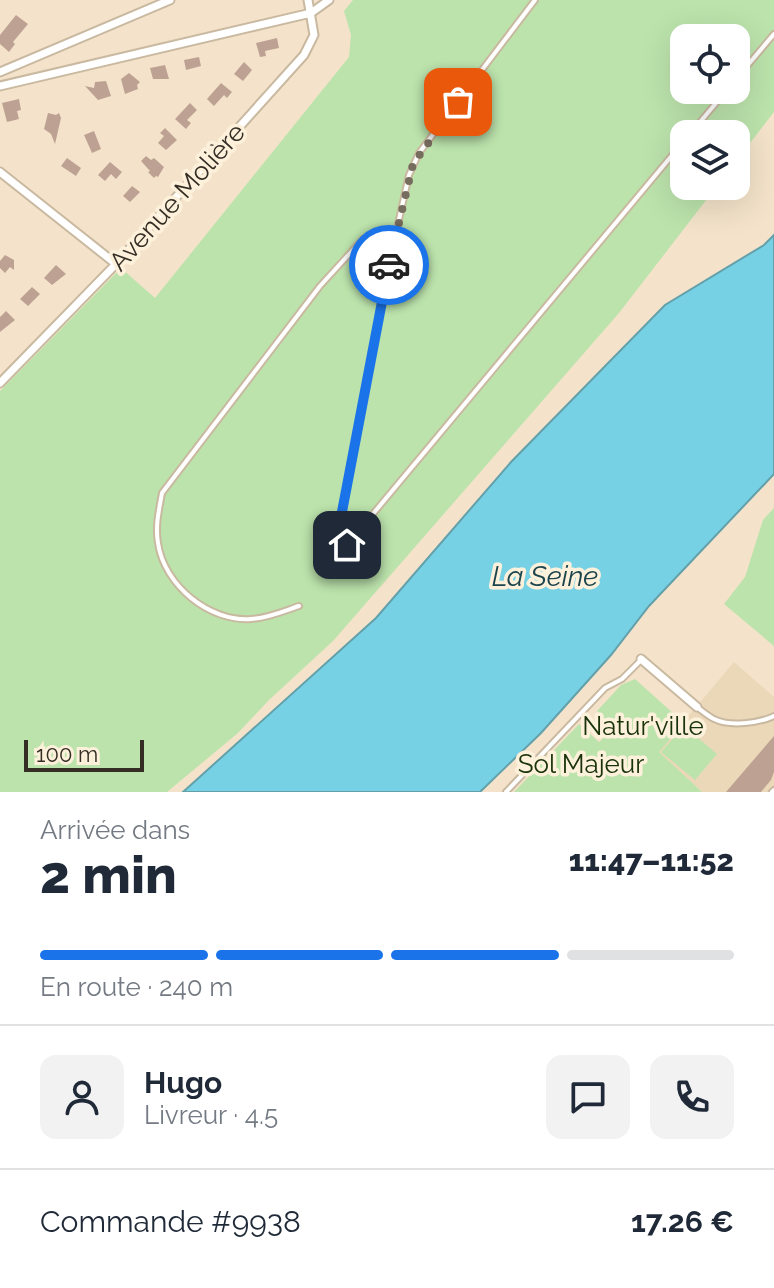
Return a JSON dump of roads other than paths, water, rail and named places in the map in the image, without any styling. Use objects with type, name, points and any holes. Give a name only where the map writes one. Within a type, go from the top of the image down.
[{"type":"street","points":[[0,72],[170,0]]},
{"type":"street","points":[[308,0],[311,13]]},
{"type":"street","points":[[0,86],[311,13],[329,0]]},
{"type":"street","name":"Avenue Molière","points":[[0,383],[116,264],[304,55],[314,35],[311,13]]},
{"type":"street","points":[[0,172],[116,264]]},
{"type":"street","points":[[641,659],[697,707]]},
{"type":"lane","points":[[535,0],[419,153],[409,175],[387,273],[337,538],[347,545],[670,158]]},
{"type":"lane","points":[[750,62],[774,34]]},
{"type":"lane","points":[[702,120],[715,104]]},
{"type":"lane","points":[[299,606],[251,620],[222,615],[194,601],[165,567],[158,544],[157,515],[162,493],[320,286],[363,239]]},
{"type":"lane","points":[[506,792],[605,688],[622,679],[641,659]]},
{"type":"lane","points":[[697,707],[715,720],[727,722],[753,722],[774,716]]},
{"type":"water","name":"La Seine","points":[[774,235],[774,474],[649,606],[611,655],[541,733],[480,792],[183,792],[376,618],[511,462],[665,305],[764,245]]},
{"type":"park label","name":"Natur'ville","points":[[643,726]]},
{"type":"park label","name":"Sol Majeur","points":[[581,764]]}]
